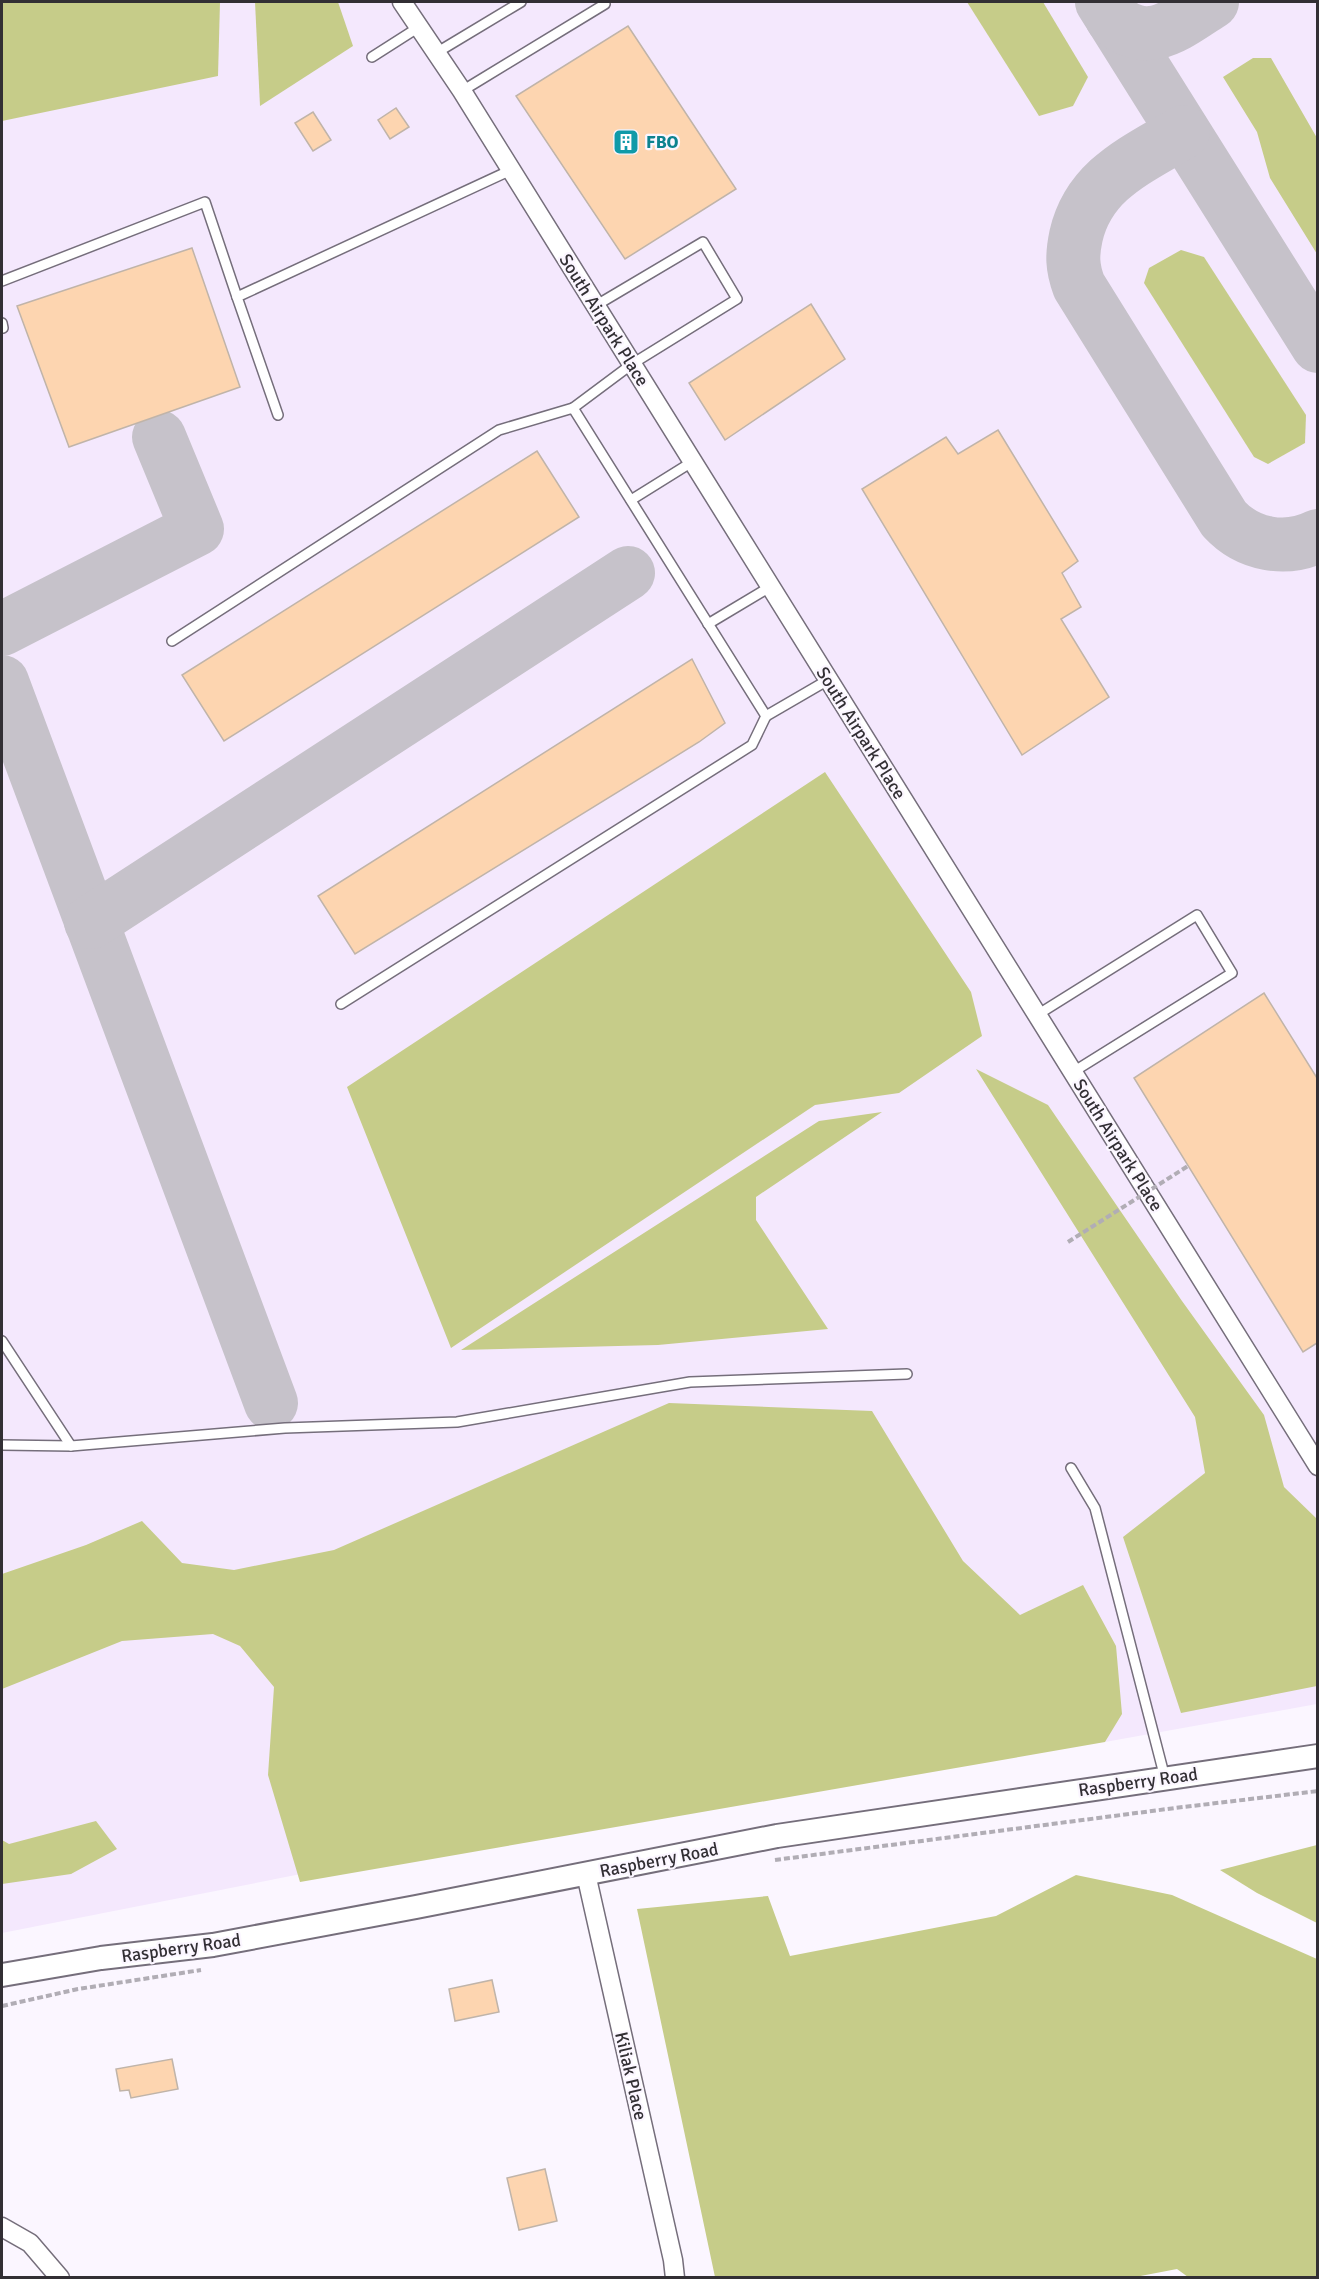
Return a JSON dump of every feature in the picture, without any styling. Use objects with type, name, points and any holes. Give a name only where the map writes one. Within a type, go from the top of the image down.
[{"type":"street","name":"South Airpark Place","points":[[402,2],[511,170],[1317,1466]]},
{"type":"street","name":"Raspberry Road","points":[[2,1975],[101,1959],[213,1945],[777,1836],[1317,1756]]},
{"type":"street","name":"Kiliak Place","points":[[586,1874],[675,2277]]},
{"type":"street","points":[[2,2227],[30,2243],[60,2277]]},
{"type":"lane","points":[[436,53],[521,2]]},
{"type":"lane","points":[[462,92],[605,4]]},
{"type":"lane","points":[[372,57],[419,27]]},
{"type":"lane","points":[[237,297],[511,170]]},
{"type":"lane","points":[[2,281],[205,202],[278,415]]},
{"type":"lane","points":[[172,641],[499,430],[573,408],[632,364],[737,299],[703,242],[595,306]]},
{"type":"lane","points":[[573,408],[766,716]]},
{"type":"lane","points":[[631,500],[692,462]]},
{"type":"lane","points":[[708,624],[770,587]]},
{"type":"lane","points":[[341,1004],[752,745],[766,716],[828,680]]},
{"type":"lane","points":[[1037,1015],[1197,915],[1232,973],[1072,1072]]},
{"type":"lane","points":[[2,1341],[71,1446]]},
{"type":"lane","points":[[2,1445],[71,1446],[285,1428],[457,1422],[690,1382],[907,1374]]},
{"type":"lane","points":[[1071,1468],[1095,1508],[1165,1778]]},
{"type":"path","points":[[1068,1242],[1188,1166]]},
{"type":"path","points":[[807,1857],[1317,1791]]},
{"type":"shaded area","points":[[2,2],[1317,2],[1317,1704],[1105,1742],[1122,1712],[2,1933]]},
{"type":"green space","points":[[2,2],[220,2],[218,76],[2,121]]},
{"type":"green space","points":[[255,2],[338,2],[353,46],[260,106]]},
{"type":"green space","points":[[967,2],[1043,2],[1088,77],[1073,106],[1039,116]]},
{"type":"green space","points":[[1253,58],[1271,58],[1317,138],[1317,254],[1270,178],[1257,132],[1223,77]]},
{"type":"green space","points":[[1181,250],[1204,257],[1306,415],[1305,443],[1268,464],[1254,457],[1144,283],[1149,268]]},
{"type":"green space","points":[[825,772],[971,992],[982,1036],[899,1093],[815,1105],[451,1348],[347,1087]]},
{"type":"green space","points":[[976,1069],[1048,1105],[1182,1301],[1264,1415],[1284,1487],[1317,1519],[1317,1686],[1181,1713],[1123,1537],[1205,1473],[1195,1417]]},
{"type":"green space","points":[[882,1112],[756,1197],[756,1220],[828,1329],[658,1345],[461,1350],[819,1121]]},
{"type":"green space","points":[[669,1403],[872,1411],[963,1561],[1020,1615],[1083,1585],[1116,1646],[1122,1714],[1105,1742],[300,1882],[268,1775],[274,1687],[240,1646],[213,1634],[122,1641],[2,1689],[2,1574],[86,1545],[142,1521],[182,1563],[234,1570],[334,1550]]},
{"type":"green space","points":[[96,1821],[117,1849],[71,1874],[2,1884],[2,1840],[9,1844]]},
{"type":"green space","points":[[1317,1845],[1317,1923],[1257,1893],[1220,1870]]},
{"type":"green space","points":[[1076,1875],[1172,1895],[1317,1959],[1317,2277],[1188,2277],[1177,2269],[1130,2278],[715,2277],[637,1909],[768,1896],[790,1956],[996,1916]]},
{"type":"building","name":"FBO","points":[[628,26],[736,189],[625,259],[516,96]]},
{"type":"building","points":[[396,108],[409,127],[390,139],[378,120]]},
{"type":"building","points":[[313,112],[331,140],[313,151],[295,123]]},
{"type":"building","points":[[192,248],[240,387],[69,447],[17,306]]},
{"type":"building","points":[[811,304],[845,359],[725,440],[689,383]]},
{"type":"building","points":[[998,430],[1078,561],[1062,573],[1081,607],[1061,619],[1109,697],[1022,755],[862,489],[946,437],[958,454]]},
{"type":"building","points":[[537,451],[579,517],[224,741],[182,675]]},
{"type":"building","points":[[692,659],[725,723],[699,742],[355,954],[318,896]]},
{"type":"building","points":[[1264,993],[1317,1078],[1317,1343],[1303,1352],[1134,1078]]},
{"type":"building","points":[[492,1980],[499,2012],[455,2021],[449,1989]]},
{"type":"building","points":[[172,2059],[178,2089],[131,2098],[129,2090],[120,2091],[116,2069]]},
{"type":"building","points":[[545,2169],[557,2221],[519,2230],[507,2178]]},
{"type":"taxiway","points":[[1102,2],[1318,346]]},
{"type":"taxiway","points":[[1112,18],[1126,28],[1151,33],[1175,25],[1212,2]]},
{"type":"taxiway","points":[[1183,132],[1117,173],[1103,185],[1092,200],[1082,216],[1073,255],[1079,286],[1224,519],[1244,535],[1268,543],[1293,544],[1318,536]]},
{"type":"taxiway","points":[[2,629],[197,529],[159,437]]},
{"type":"taxiway","points":[[91,922],[628,573]]},
{"type":"taxiway","points":[[2,682],[271,1403]]},
{"type":"place","name":"FBO","points":[[626,142]]}]
